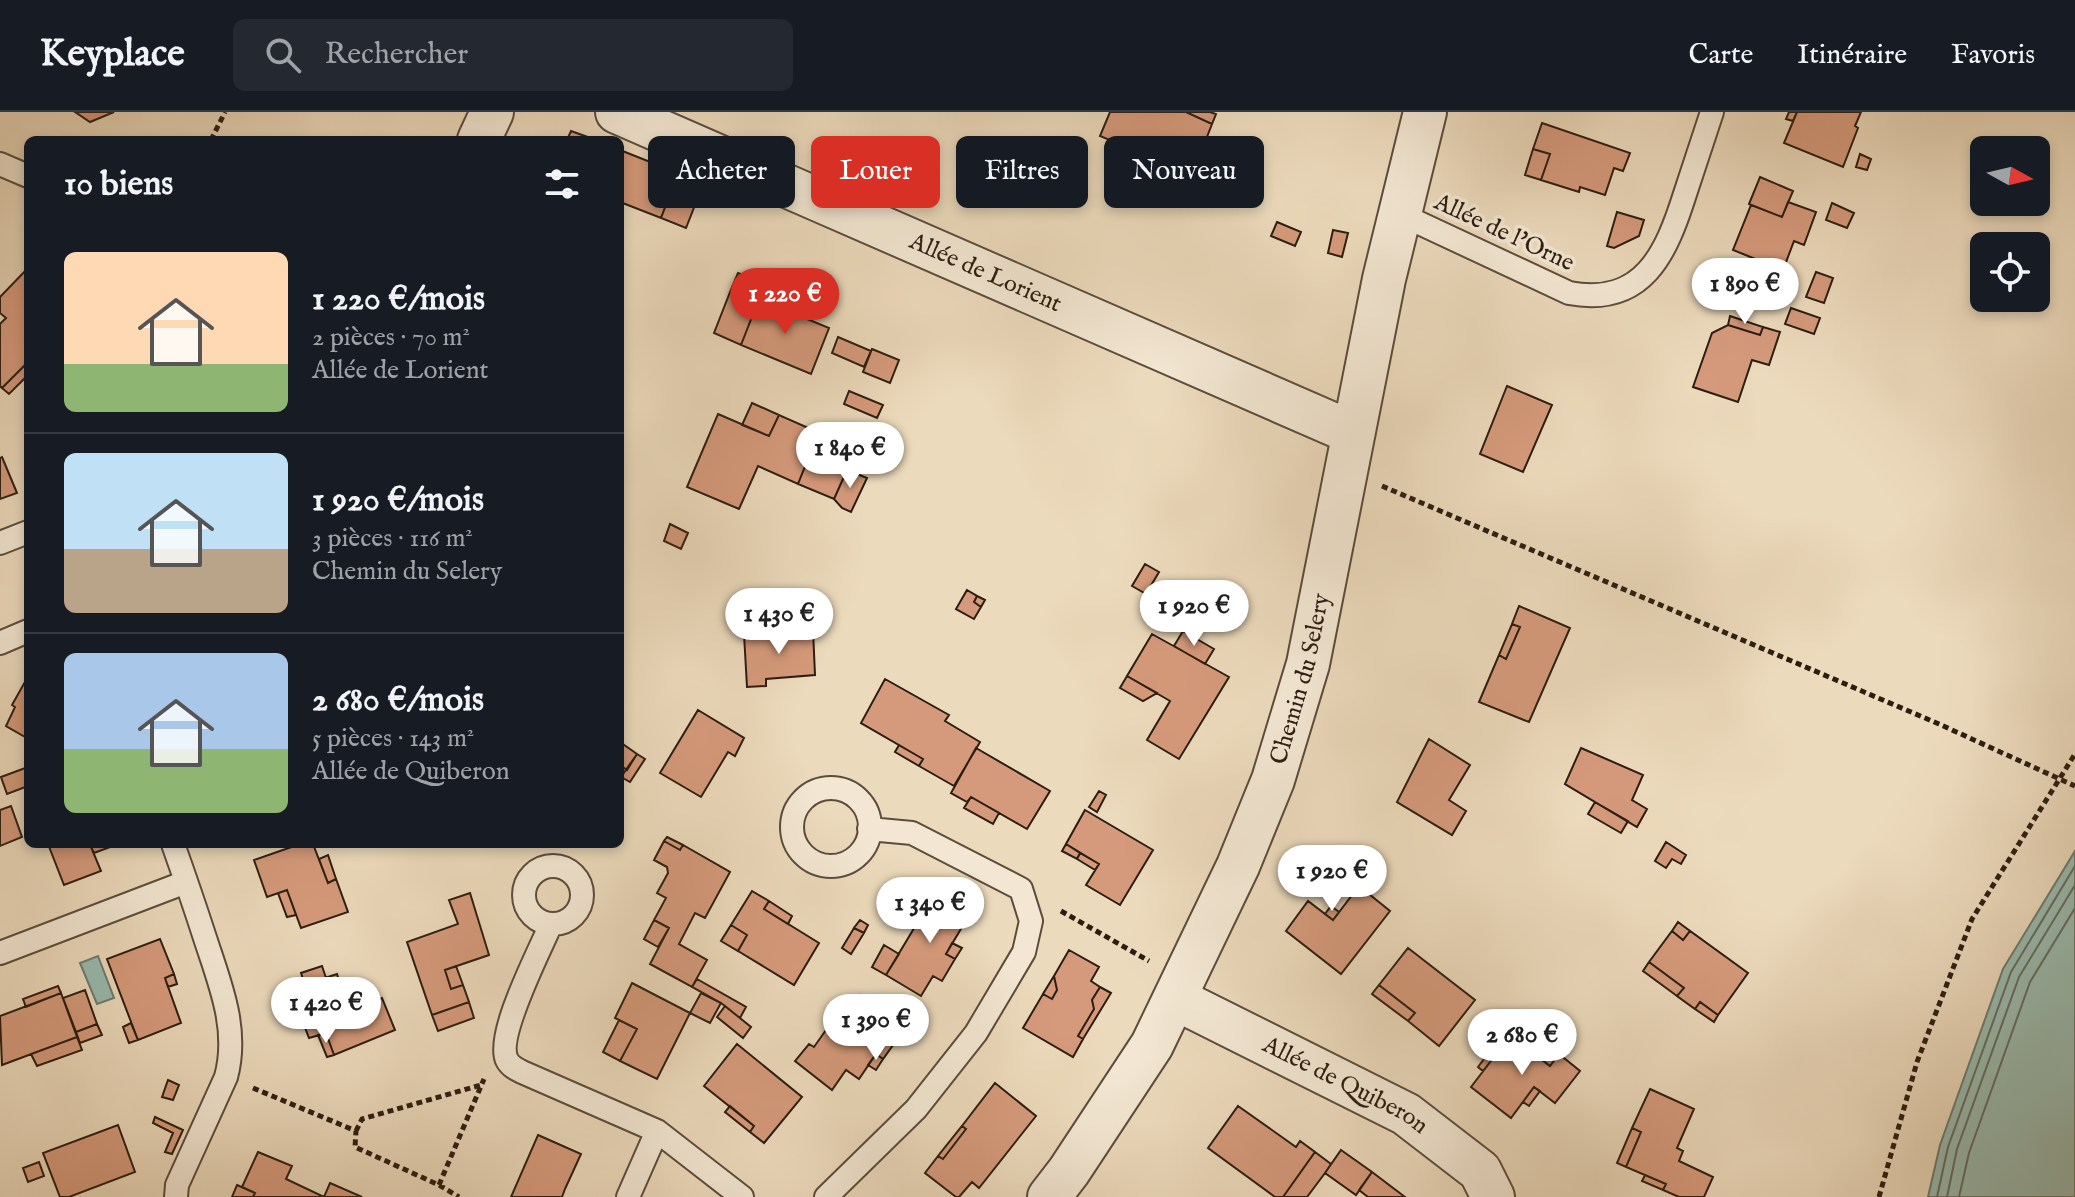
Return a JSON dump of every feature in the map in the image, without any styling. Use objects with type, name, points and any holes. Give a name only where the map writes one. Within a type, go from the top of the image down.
[{"type":"street","points":[[481,136],[492,112]]},
{"type":"street","name":"Allée de Lorient","points":[[617,112],[1349,452]]},
{"type":"street","name":"Chemin du Selery","points":[[1049,1197],[1134,1075],[1180,990],[1244,852],[1273,780],[1308,664],[1384,279],[1425,112]]},
{"type":"street","name":"Allée de Quiberon","points":[[1180,990],[1406,1114],[1480,1171],[1493,1197]]},
{"type":"lane","name":"Allée de l'Orne","points":[[1400,214],[1569,293],[1586,296],[1619,291],[1647,274],[1658,261],[1673,231],[1712,112]]},
{"type":"lane","points":[[0,164],[24,174]]},
{"type":"lane","points":[[0,543],[24,534]]},
{"type":"lane","points":[[0,643],[24,633]]},
{"type":"lane","points":[[826,1197],[916,1109],[976,1033],[1024,952],[1031,921],[1021,889],[912,833],[869,829]]},
{"type":"lane","points":[[174,848],[227,1008],[231,1034],[226,1077],[177,1185],[176,1197]]},
{"type":"lane","points":[[0,953],[186,882]]},
{"type":"lane","points":[[551,924],[506,1029],[505,1051],[513,1067],[657,1131],[742,1197]]},
{"type":"lane","points":[[628,1197],[657,1131]]},
{"type":"path","points":[[213,136],[225,112]]},
{"type":"path","points":[[1349,452],[2075,786]]},
{"type":"path","points":[[1879,1197],[1917,1062],[1972,919],[2075,754]]},
{"type":"path","points":[[1021,889],[1180,990]]},
{"type":"path","points":[[439,1185],[485,1075],[505,1051]]},
{"type":"path","points":[[226,1077],[356,1131]]},
{"type":"path","points":[[459,1197],[355,1147],[356,1131],[362,1119],[481,1085]]},
{"type":"water","points":[[2075,851],[2075,1197],[1928,1197],[1940,1145],[2003,969]]},
{"type":"water","points":[[98,956],[114,998],[97,1004],[80,963]]},
{"type":"building","points":[[75,112],[114,112],[90,122]]},
{"type":"building","points":[[1110,112],[1186,112],[1212,124],[1207,136],[1100,136]]},
{"type":"building","points":[[1186,112],[1210,112],[1216,114],[1212,124]]},
{"type":"building","points":[[1789,112],[1797,112],[1793,121],[1786,119]]},
{"type":"building","points":[[1797,112],[1861,112],[1843,167],[1784,143]]},
{"type":"building","points":[[1542,123],[1630,153],[1623,171],[1614,168],[1605,195],[1580,187],[1579,192],[1541,180],[1550,154],[1533,149]]},
{"type":"building","points":[[571,131],[585,136],[569,136]]},
{"type":"building","points":[[1533,149],[1550,154],[1541,180],[1525,175]]},
{"type":"building","points":[[624,152],[648,161],[648,208],[665,208],[661,218],[624,204]]},
{"type":"building","points":[[1860,154],[1871,159],[1867,170],[1856,167]]},
{"type":"building","points":[[1760,177],[1793,191],[1782,217],[1749,204]]},
{"type":"building","points":[[1788,202],[1816,212],[1804,245],[1794,241],[1783,270],[1733,250],[1751,205],[1782,217]]},
{"type":"building","points":[[1832,203],[1854,213],[1847,228],[1826,220]]},
{"type":"building","points":[[665,208],[694,208],[686,228],[661,218]]},
{"type":"building","points":[[1617,212],[1644,220],[1639,236],[1614,248],[1607,246]]},
{"type":"building","points":[[1277,222],[1301,232],[1295,246],[1271,236]]},
{"type":"building","points":[[1333,230],[1348,233],[1342,257],[1328,253]]},
{"type":"building","points":[[24,272],[24,366],[2,388],[0,324],[6,318],[0,313],[0,297]]},
{"type":"building","points":[[1816,272],[1833,278],[1824,303],[1806,297]]},
{"type":"building","points":[[738,273],[772,287],[766,302],[732,287]]},
{"type":"building","points":[[803,273],[827,283],[822,293],[799,282]]},
{"type":"building","points":[[732,287],[759,299],[741,345],[714,333]]},
{"type":"building","points":[[759,299],[829,328],[811,374],[741,345]]},
{"type":"building","points":[[1791,308],[1820,318],[1814,334],[1785,324]]},
{"type":"building","points":[[1730,316],[1763,327],[1760,335],[1728,325]]},
{"type":"building","points":[[1728,325],[1760,335],[1763,327],[1780,332],[1769,365],[1752,360],[1738,402],[1693,387],[1712,333]]},
{"type":"building","points":[[838,337],[871,351],[864,367],[832,353]]},
{"type":"building","points":[[872,349],[899,360],[890,383],[863,372]]},
{"type":"building","points":[[24,366],[24,379],[9,394],[2,388]]},
{"type":"building","points":[[1507,386],[1552,405],[1523,472],[1480,454]]},
{"type":"building","points":[[849,391],[883,405],[877,418],[844,404]]},
{"type":"building","points":[[752,403],[779,415],[769,436],[742,425]]},
{"type":"building","points":[[718,414],[769,436],[779,415],[813,430],[805,451],[810,454],[798,484],[758,466],[739,509],[687,487]]},
{"type":"building","points":[[810,454],[847,470],[834,499],[798,484]]},
{"type":"building","points":[[0,458],[17,493],[0,499]]},
{"type":"building","points":[[847,470],[867,478],[851,512],[834,499]]},
{"type":"building","points":[[670,524],[688,533],[681,549],[664,541]]},
{"type":"building","points":[[1145,564],[1159,572],[1146,594],[1132,586]]},
{"type":"building","points":[[967,590],[977,596],[974,602],[981,607],[974,619],[956,609]]},
{"type":"building","points":[[977,596],[985,600],[981,607],[974,602]]},
{"type":"building","points":[[1519,606],[1570,628],[1529,722],[1479,702],[1499,655],[1506,659],[1520,627],[1512,624]]},
{"type":"building","points":[[1512,624],[1520,627],[1506,659],[1499,655]]},
{"type":"building","points":[[813,630],[815,675],[766,679],[766,686],[747,687],[744,634]]},
{"type":"building","points":[[1183,631],[1214,649],[1205,664],[1174,646]]},
{"type":"building","points":[[1152,634],[1229,677],[1179,759],[1147,740],[1170,701],[1127,676]]},
{"type":"building","points":[[1127,676],[1157,693],[1143,701],[1120,688]]},
{"type":"building","points":[[885,679],[949,715],[945,721],[980,742],[954,786],[919,766],[923,759],[861,723]]},
{"type":"building","points":[[24,684],[24,736],[6,726],[15,707],[12,705]]},
{"type":"building","points":[[698,710],[744,738],[735,756],[728,752],[701,797],[660,773]]},
{"type":"building","points":[[1429,739],[1470,765],[1449,800],[1466,811],[1452,835],[1397,802]]},
{"type":"building","points":[[624,745],[637,754],[627,770],[624,768]]},
{"type":"building","points":[[899,745],[923,759],[919,766],[895,752]]},
{"type":"building","points":[[976,748],[1050,791],[1027,829],[971,797],[967,802],[951,793]]},
{"type":"building","points":[[1581,748],[1643,775],[1632,800],[1647,809],[1637,827],[1565,784]]},
{"type":"building","points":[[637,754],[645,759],[630,782],[624,779],[624,773]]},
{"type":"building","points":[[24,768],[24,788],[7,794],[1,777]]},
{"type":"building","points":[[1099,791],[1106,795],[1097,812],[1089,807]]},
{"type":"building","points":[[971,797],[999,813],[993,824],[964,808]]},
{"type":"building","points":[[1595,802],[1628,821],[1621,833],[1588,814]]},
{"type":"building","points":[[11,806],[22,837],[0,846],[0,810]]},
{"type":"building","points":[[1085,810],[1153,850],[1120,905],[1086,885],[1099,864],[1066,844]]},
{"type":"building","points":[[667,837],[683,845],[680,850],[664,841]]},
{"type":"building","points":[[664,841],[680,850],[683,845],[730,872],[705,918],[695,913],[679,944],[707,960],[692,987],[650,964],[669,928],[654,920],[666,898],[657,893],[668,873],[667,867],[654,860]]},
{"type":"building","points":[[1666,842],[1686,855],[1681,864],[1672,859],[1666,868],[1655,861]]},
{"type":"building","points":[[1066,844],[1080,853],[1077,859],[1062,851]]},
{"type":"building","points":[[50,848],[91,848],[101,871],[64,885]]},
{"type":"building","points":[[92,848],[108,848],[94,853]]},
{"type":"building","points":[[288,848],[315,848],[328,883],[336,879],[348,912],[301,928],[287,890],[267,897],[254,860]]},
{"type":"building","points":[[1080,853],[1099,864],[1095,870],[1077,859]]},
{"type":"building","points":[[328,855],[336,879],[328,883],[319,859]]},
{"type":"building","points":[[1359,886],[1390,911],[1341,974],[1286,931],[1308,901],[1333,920]]},
{"type":"building","points":[[287,890],[296,915],[287,917],[278,893]]},
{"type":"building","points":[[937,890],[971,912],[946,954],[955,959],[942,981],[933,976],[921,996],[886,975]]},
{"type":"building","points":[[752,891],[769,901],[764,909],[819,943],[794,985],[738,951],[747,935],[731,925]]},
{"type":"building","points":[[470,893],[489,955],[445,970],[451,989],[463,985],[469,1002],[432,1015],[407,942],[458,924],[449,900]]},
{"type":"building","points":[[769,901],[792,916],[788,924],[764,909]]},
{"type":"building","points":[[1331,906],[1339,912],[1333,920],[1325,914]]},
{"type":"building","points":[[654,920],[669,928],[658,947],[644,939]]},
{"type":"building","points":[[860,920],[868,925],[864,933],[854,928]]},
{"type":"building","points":[[1678,922],[1690,931],[1683,940],[1672,931]]},
{"type":"building","points":[[731,925],[747,935],[738,951],[721,941]]},
{"type":"building","points":[[854,928],[864,933],[851,954],[842,948]]},
{"type":"building","points":[[1672,931],[1683,940],[1690,931],[1748,973],[1718,1015],[1700,1002],[1695,1009],[1677,996],[1684,988],[1649,962]]},
{"type":"building","points":[[160,939],[174,974],[165,978],[181,1023],[138,1040],[107,959]]},
{"type":"building","points":[[952,943],[962,948],[955,959],[946,954]]},
{"type":"building","points":[[884,945],[899,954],[886,975],[872,967]]},
{"type":"building","points":[[1408,948],[1475,1000],[1439,1046],[1408,1021],[1415,1013],[1379,985]]},
{"type":"building","points":[[1069,950],[1099,967],[1091,981],[1100,987],[1092,1000],[1094,1009],[1078,1036],[1083,1039],[1073,1057],[1023,1028],[1043,994],[1052,999],[1057,990],[1054,976]]},
{"type":"building","points":[[1649,962],[1684,988],[1677,996],[1643,971]]},
{"type":"building","points":[[322,966],[326,978],[305,985],[301,973]]},
{"type":"building","points":[[456,966],[463,985],[451,989],[445,970]]},
{"type":"building","points":[[174,974],[177,984],[168,987],[165,978]]},
{"type":"building","points":[[337,974],[349,1011],[382,998],[395,1030],[334,1055],[326,1033],[309,1038],[295,988]]},
{"type":"building","points":[[1054,976],[1057,990],[1052,999],[1043,994]]},
{"type":"building","points":[[697,979],[746,1007],[740,1018],[692,987]]},
{"type":"building","points":[[632,983],[690,1013],[657,1079],[620,1061],[637,1029],[615,1018]]},
{"type":"building","points":[[1379,985],[1415,1013],[1408,1021],[1372,994]]},
{"type":"building","points":[[58,986],[61,993],[26,1007],[23,999]]},
{"type":"building","points":[[1100,987],[1111,993],[1083,1039],[1078,1036],[1094,1009],[1092,1000]]},
{"type":"building","points":[[85,990],[97,1024],[76,1032],[63,998]]},
{"type":"building","points":[[61,993],[77,1037],[2,1065],[0,1016]]},
{"type":"building","points":[[701,993],[721,1003],[710,1023],[690,1013]]},
{"type":"building","points":[[860,995],[906,1027],[883,1059],[876,1054],[859,1079],[846,1070],[832,1090],[795,1061],[809,1044],[814,1047],[833,1020],[839,1024]]},
{"type":"building","points":[[469,1002],[474,1018],[438,1031],[432,1015]]},
{"type":"building","points":[[1700,1002],[1718,1015],[1714,1022],[1695,1009]]},
{"type":"building","points":[[725,1006],[751,1027],[743,1038],[717,1017]]},
{"type":"building","points":[[619,1020],[637,1029],[620,1061],[603,1052]]},
{"type":"building","points":[[131,1023],[138,1040],[129,1043],[123,1027]]},
{"type":"building","points":[[97,1024],[102,1035],[80,1043],[76,1032]]},
{"type":"building","points":[[1505,1031],[1511,1035],[1483,1071],[1478,1067]]},
{"type":"building","points":[[326,1033],[334,1055],[327,1057],[318,1035]]},
{"type":"building","points":[[1532,1033],[1559,1054],[1550,1066],[1522,1045]]},
{"type":"building","points":[[1511,1035],[1550,1066],[1559,1054],[1580,1071],[1555,1103],[1534,1087],[1511,1118],[1471,1087]]},
{"type":"building","points":[[77,1037],[82,1050],[37,1066],[31,1054]]},
{"type":"building","points":[[737,1044],[802,1097],[764,1143],[750,1132],[754,1126],[704,1086]]},
{"type":"building","points":[[876,1054],[883,1059],[876,1070],[868,1065]]},
{"type":"building","points":[[168,1080],[179,1085],[173,1100],[162,1097]]},
{"type":"building","points":[[995,1083],[1036,1116],[979,1188],[972,1182],[956,1197],[925,1173],[938,1156],[943,1159],[966,1129],[962,1126]]},
{"type":"building","points":[[1534,1087],[1540,1091],[1529,1106],[1523,1102]]},
{"type":"building","points":[[1650,1089],[1694,1109],[1677,1148],[1683,1151],[1679,1161],[1713,1177],[1704,1197],[1679,1197],[1663,1190],[1666,1184],[1626,1167],[1641,1132],[1632,1128]]},
{"type":"building","points":[[730,1106],[754,1126],[750,1132],[725,1112]]},
{"type":"building","points":[[1238,1106],[1296,1147],[1300,1141],[1315,1152],[1283,1197],[1275,1197],[1208,1148]]},
{"type":"building","points":[[155,1117],[183,1130],[172,1154],[165,1152],[173,1133],[153,1123]]},
{"type":"building","points":[[118,1125],[135,1172],[69,1197],[60,1197],[43,1153]]},
{"type":"building","points":[[962,1126],[966,1129],[943,1159],[938,1156]]},
{"type":"building","points":[[1632,1128],[1641,1132],[1626,1167],[1617,1163]]},
{"type":"building","points":[[538,1135],[581,1154],[562,1197],[511,1197]]},
{"type":"building","points":[[1341,1150],[1372,1172],[1356,1195],[1325,1173]]},
{"type":"building","points":[[258,1152],[292,1166],[286,1179],[324,1197],[253,1197],[255,1193],[242,1187]]},
{"type":"building","points":[[1315,1152],[1331,1164],[1325,1173],[1307,1197],[1283,1197]]},
{"type":"building","points":[[39,1162],[44,1176],[28,1182],[23,1168]]},
{"type":"building","points":[[1372,1172],[1405,1197],[1368,1197],[1359,1190]]},
{"type":"building","points":[[1645,1175],[1666,1184],[1663,1190],[1642,1181]]},
{"type":"building","points":[[330,1183],[362,1197],[324,1197]]},
{"type":"building","points":[[237,1185],[255,1193],[253,1197],[232,1197]]}]
